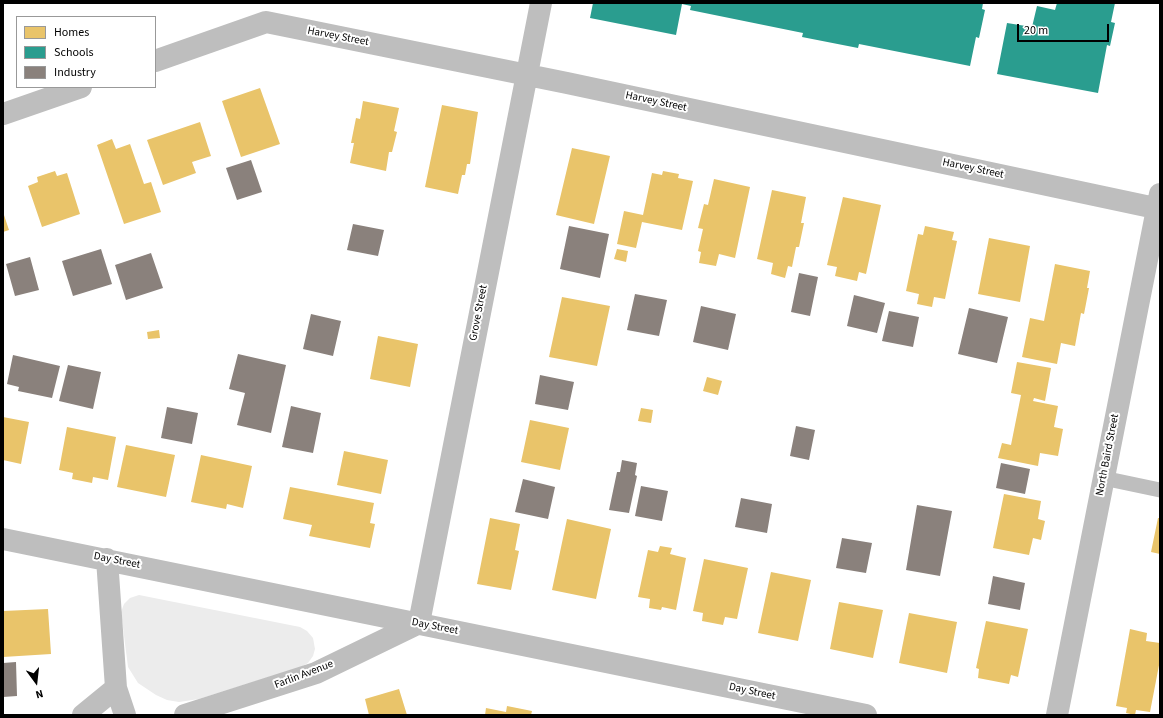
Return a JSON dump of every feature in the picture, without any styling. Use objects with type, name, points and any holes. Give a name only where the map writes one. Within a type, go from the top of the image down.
[{"type":"street","name":"Grove Street","points":[[419,624],[541,3]]},
{"type":"street","name":"Harvey Street","points":[[156,61],[266,22],[1159,204]]},
{"type":"street","points":[[3,114],[78,88]]},
{"type":"street","name":"North Baird Street","points":[[1057,715],[1103,478],[1159,204]]},
{"type":"street","name":"Day Street","points":[[3,539],[866,715]]},
{"type":"street","points":[[107,559],[116,688],[126,715]]},
{"type":"street","name":"Farlin Avenue","points":[[185,715],[316,673],[419,624]]},
{"type":"street","points":[[83,715],[116,688]]},
{"type":"lane","points":[[1103,478],[1160,490]]},
{"type":"shaded area","points":[[139,595],[300,627],[307,631],[313,638],[315,649],[313,656],[308,663],[301,667],[199,699],[179,702],[167,700],[156,695],[138,683],[128,667],[121,612],[124,604],[130,598]]},
{"type":"building: Homes","points":[[260,88],[280,144],[241,157],[222,101]]},
{"type":"building: Homes","points":[[363,101],[399,108],[394,131],[397,132],[392,152],[389,152],[386,171],[350,163],[354,143],[351,143],[356,118],[360,119]]},
{"type":"building: Homes","points":[[442,105],[478,112],[470,164],[467,164],[465,175],[462,175],[458,194],[425,187]]},
{"type":"building: Homes","points":[[200,122],[211,156],[192,162],[196,173],[163,185],[147,140]]},
{"type":"building: Homes","points":[[112,139],[116,149],[130,144],[144,184],[151,182],[161,212],[124,224],[97,145]]},
{"type":"building: Homes","points":[[572,148],[610,156],[594,224],[556,215]]},
{"type":"building: Homes","points":[[55,171],[57,176],[67,173],[80,214],[42,227],[28,186],[38,182],[37,177]]},
{"type":"building: Homes","points":[[663,171],[679,174],[678,178],[693,181],[682,230],[642,222],[636,248],[617,244],[624,211],[643,215],[652,173],[662,175]]},
{"type":"building: Homes","points":[[714,179],[750,187],[735,258],[719,254],[716,266],[699,263],[701,252],[698,251],[703,229],[698,228],[704,204],[708,205]]},
{"type":"building: Homes","points":[[772,190],[806,197],[801,223],[804,223],[799,247],[796,247],[792,267],[788,266],[785,278],[771,274],[773,263],[757,259]]},
{"type":"building: Homes","points":[[843,197],[881,205],[866,274],[859,272],[857,281],[835,276],[837,267],[827,265]]},
{"type":"building: Homes","points":[[3,212],[9,230],[3,232]]},
{"type":"building: Homes","points":[[925,226],[954,232],[952,240],[957,241],[945,299],[934,297],[932,307],[917,304],[919,294],[906,291],[918,234],[923,235]]},
{"type":"building: Homes","points":[[989,238],[1030,246],[1020,302],[978,294]]},
{"type":"building: Homes","points":[[617,249],[628,251],[626,262],[614,259]]},
{"type":"building: Homes","points":[[1055,264],[1090,271],[1087,288],[1089,288],[1084,314],[1081,313],[1075,346],[1061,343],[1057,364],[1022,357],[1030,318],[1044,321]]},
{"type":"building: Homes","points":[[562,297],[610,306],[597,366],[549,357]]},
{"type":"building: Homes","points":[[159,330],[160,338],[148,339],[147,332]]},
{"type":"building: Homes","points":[[378,336],[418,344],[410,387],[370,379]]},
{"type":"building: Homes","points":[[1017,362],[1051,368],[1045,401],[1034,398],[1033,401],[1058,406],[1054,427],[1063,429],[1058,456],[1040,453],[1038,466],[998,458],[1002,443],[1011,445],[1021,395],[1011,393]]},
{"type":"building: Homes","points":[[707,377],[722,381],[718,395],[703,391]]},
{"type":"building: Homes","points":[[641,408],[653,410],[651,423],[638,421]]},
{"type":"building: Homes","points":[[3,417],[29,422],[21,464],[3,460]]},
{"type":"building: Homes","points":[[530,420],[569,428],[560,470],[521,462]]},
{"type":"building: Homes","points":[[67,427],[116,437],[108,480],[93,477],[92,483],[72,479],[73,473],[59,470]]},
{"type":"building: Homes","points":[[126,445],[175,455],[166,497],[117,487]]},
{"type":"building: Homes","points":[[344,451],[388,460],[381,494],[337,485]]},
{"type":"building: Homes","points":[[201,455],[252,466],[243,508],[227,504],[226,509],[191,502]]},
{"type":"building: Homes","points":[[290,487],[374,503],[370,523],[375,524],[370,548],[309,536],[312,525],[283,519]]},
{"type":"building: Homes","points":[[1004,494],[1041,501],[1038,519],[1045,521],[1041,540],[1033,538],[1029,555],[993,548]]},
{"type":"building: Homes","points":[[490,518],[520,524],[515,550],[519,551],[511,590],[477,584]]},
{"type":"building: Homes","points":[[1158,518],[1160,518],[1160,554],[1151,552]]},
{"type":"building: Homes","points":[[567,519],[611,529],[596,599],[552,590]]},
{"type":"building: Homes","points":[[660,546],[672,548],[670,554],[686,558],[676,610],[662,607],[661,610],[649,608],[650,599],[638,597],[648,550],[658,552]]},
{"type":"building: Homes","points":[[704,559],[748,568],[737,619],[725,617],[723,625],[702,621],[703,613],[693,611]]},
{"type":"building: Homes","points":[[771,572],[811,580],[798,641],[758,633]]},
{"type":"building: Homes","points":[[839,602],[883,610],[873,658],[830,649]]},
{"type":"building: Homes","points":[[48,609],[51,654],[3,657],[3,611]]},
{"type":"building: Homes","points":[[909,613],[957,622],[947,673],[899,663]]},
{"type":"building: Homes","points":[[986,621],[1028,629],[1018,677],[1011,675],[1009,684],[978,678],[979,669],[976,668]]},
{"type":"building: Homes","points":[[1130,629],[1147,633],[1146,641],[1160,643],[1160,660],[1150,712],[1136,710],[1135,715],[1126,713],[1127,708],[1116,706]]},
{"type":"building: Homes","points":[[399,689],[407,715],[369,715],[365,699]]},
{"type":"building: Homes","points":[[507,706],[532,711],[531,715],[485,715],[486,708],[506,712]]},
{"type":"building: Schools","points":[[593,3],[983,3],[982,9],[985,10],[979,38],[976,37],[970,66],[859,44],[858,48],[802,37],[803,33],[690,10],[691,6],[682,4],[676,35],[590,18]]},
{"type":"building: Schools","points":[[1057,3],[1115,3],[1111,22],[1115,23],[1110,46],[1107,45],[1098,93],[997,74],[1007,23],[1032,27],[1037,6],[1055,10]]},
{"type":"building: Industry","points":[[251,160],[262,192],[237,200],[226,168]]},
{"type":"building: Industry","points":[[353,224],[384,230],[378,256],[347,250]]},
{"type":"building: Industry","points":[[569,226],[609,234],[600,278],[560,269]]},
{"type":"building: Industry","points":[[101,249],[112,284],[73,296],[62,261]]},
{"type":"building: Industry","points":[[151,253],[163,288],[126,300],[115,265]]},
{"type":"building: Industry","points":[[30,257],[39,290],[15,296],[6,264]]},
{"type":"building: Industry","points":[[799,273],[818,277],[810,316],[791,312]]},
{"type":"building: Industry","points":[[635,294],[667,300],[659,336],[627,330]]},
{"type":"building: Industry","points":[[854,295],[885,303],[877,333],[847,326]]},
{"type":"building: Industry","points":[[701,306],[736,314],[728,350],[693,342]]},
{"type":"building: Industry","points":[[969,308],[1008,317],[997,363],[958,354]]},
{"type":"building: Industry","points":[[889,311],[919,317],[913,347],[882,341]]},
{"type":"building: Industry","points":[[311,314],[341,321],[333,356],[303,349]]},
{"type":"building: Industry","points":[[238,354],[286,365],[271,433],[237,425],[245,393],[229,389]]},
{"type":"building: Industry","points":[[13,355],[60,366],[52,398],[18,391],[19,387],[7,384]]},
{"type":"building: Industry","points":[[68,365],[101,372],[93,409],[59,401]]},
{"type":"building: Industry","points":[[540,375],[574,382],[568,410],[535,404]]},
{"type":"building: Industry","points":[[291,406],[321,413],[313,453],[282,447]]},
{"type":"building: Industry","points":[[167,407],[198,413],[192,444],[161,438]]},
{"type":"building: Industry","points":[[796,426],[815,430],[809,460],[790,456]]},
{"type":"building: Industry","points":[[622,460],[637,463],[635,475],[637,476],[629,513],[609,510],[617,472],[620,472]]},
{"type":"building: Industry","points":[[1001,463],[1030,469],[1025,494],[996,488]]},
{"type":"building: Industry","points":[[523,479],[555,487],[548,519],[515,512]]},
{"type":"building: Industry","points":[[641,486],[668,491],[662,521],[635,516]]},
{"type":"building: Industry","points":[[741,498],[772,504],[767,533],[735,527]]},
{"type":"building: Industry","points":[[917,505],[952,511],[940,576],[906,570]]},
{"type":"building: Industry","points":[[842,538],[872,543],[866,573],[836,568]]},
{"type":"building: Industry","points":[[993,576],[1025,583],[1020,610],[988,604]]},
{"type":"building: Industry","points":[[16,662],[17,696],[3,697],[3,663]]}]
